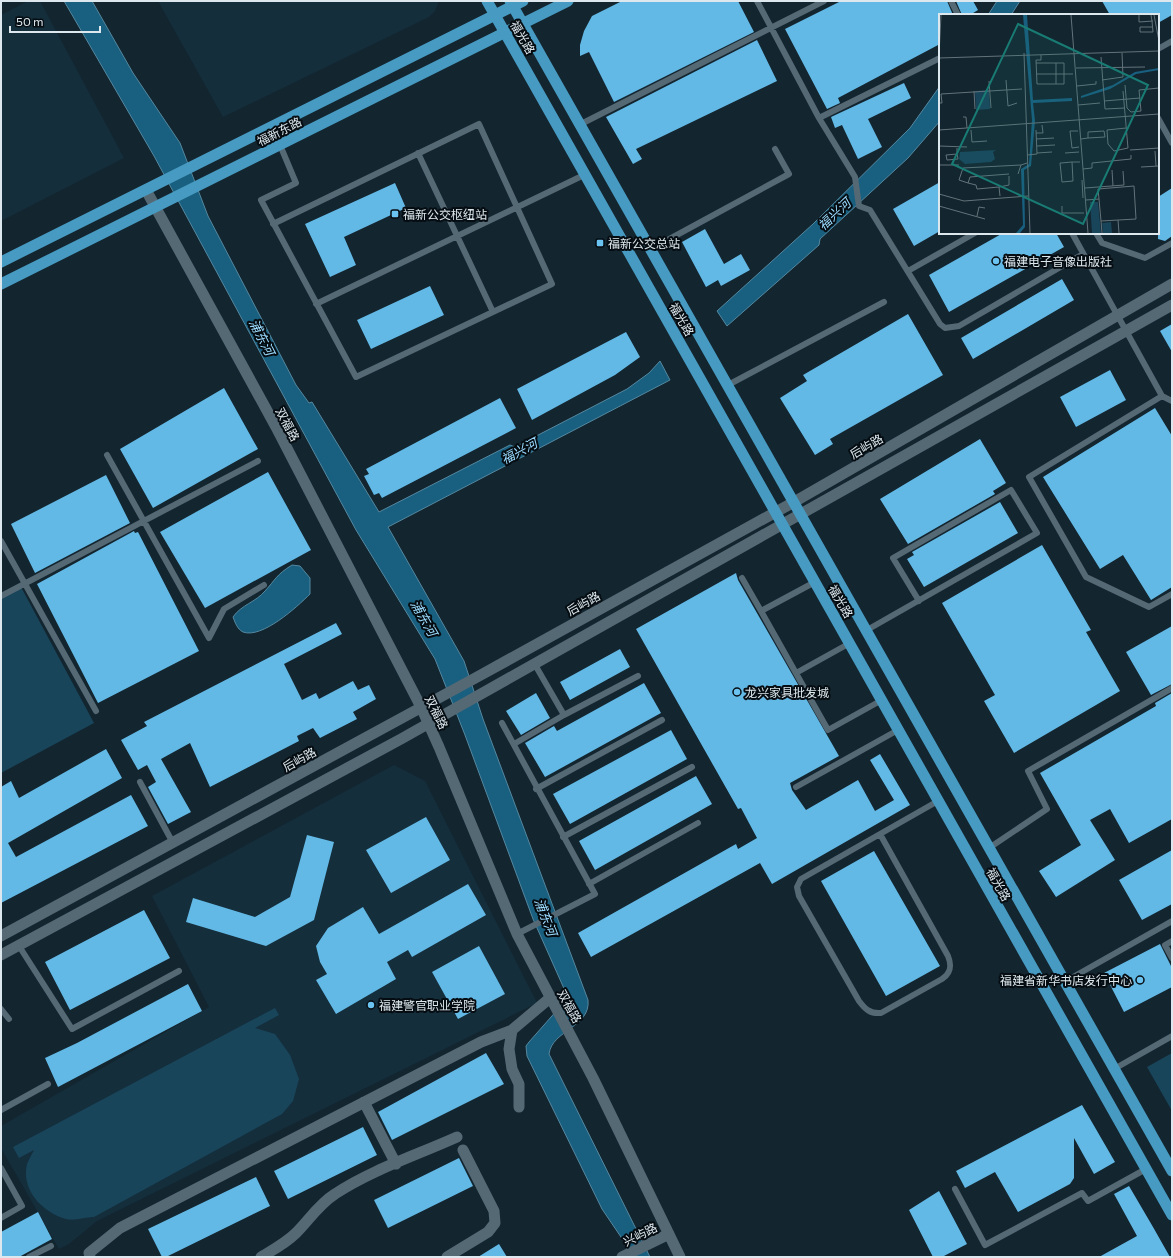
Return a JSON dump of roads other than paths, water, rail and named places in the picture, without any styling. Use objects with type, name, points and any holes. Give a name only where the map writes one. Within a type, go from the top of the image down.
[{"type":"main road","name":"福光路","points":[[487,1],[1172,1215]]},
{"type":"main road","name":"福新东路","points":[[1,284],[568,1]]},
{"type":"main road","name":"福光路","points":[[516,3],[524,23],[1172,1171]]},
{"type":"main road","name":"福新东路","points":[[1,262],[196,166],[516,3]]},
{"type":"main road","name":"双福路","points":[[146,190],[276,427],[421,707],[517,934],[569,1032],[680,1257]]},
{"type":"main road","name":"后屿路","points":[[1,936],[479,676],[794,502],[1172,284]]},
{"type":"main road","points":[[1,956],[428,723],[1172,305]]},
{"type":"main road","points":[[90,1257],[89,1253],[120,1228],[481,1042],[512,1030],[553,1002]]},
{"type":"main road","points":[[512,1030],[509,1049],[512,1069],[519,1084],[519,1107]]},
{"type":"main road","points":[[364,1102],[396,1164]]},
{"type":"main road","points":[[261,1257],[280,1247],[296,1233],[314,1212],[334,1195],[356,1181],[456,1137]]},
{"type":"main road","points":[[447,1257],[488,1232],[495,1222],[494,1211],[464,1150]]},
{"type":"main road","name":"兴屿路","points":[[623,1256],[669,1234]]},
{"type":"lane","points":[[757,1],[819,118],[855,177],[858,206],[870,210],[940,324],[945,328],[959,326],[1083,254]]},
{"type":"lane","points":[[581,124],[824,1]]},
{"type":"lane","points":[[950,1],[957,14]]},
{"type":"lane","points":[[1159,48],[1172,41]]},
{"type":"lane","points":[[819,118],[939,58]]},
{"type":"lane","points":[[273,224],[479,124],[552,284],[356,377],[273,224],[261,200],[296,183],[280,145]]},
{"type":"lane","points":[[1160,128],[1172,142]]},
{"type":"lane","points":[[651,249],[789,174],[775,149]]},
{"type":"lane","points":[[418,153],[493,312]]},
{"type":"lane","points":[[316,304],[584,175]]},
{"type":"lane","points":[[908,271],[973,234]]},
{"type":"lane","points":[[1073,234],[1162,396],[1172,401]]},
{"type":"lane","points":[[1097,234],[1102,243],[1144,258],[1172,243]]},
{"type":"lane","points":[[728,385],[884,302]]},
{"type":"lane","points":[[1162,396],[1030,477],[1086,577],[1149,607],[1172,594]]},
{"type":"lane","points":[[108,456],[209,638],[224,609],[264,585]]},
{"type":"lane","points":[[1,596],[258,461]]},
{"type":"lane","points":[[867,630],[918,601],[1037,533],[1011,490],[893,558],[918,601]]},
{"type":"lane","points":[[1,541],[96,712]]},
{"type":"lane","points":[[742,578],[828,730],[882,700]]},
{"type":"lane","points":[[761,611],[815,582]]},
{"type":"lane","points":[[796,673],[850,643]]},
{"type":"lane","points":[[534,663],[564,715]]},
{"type":"lane","points":[[514,744],[564,715],[638,676]]},
{"type":"lane","points":[[989,848],[1047,809],[1028,771],[1172,688]]},
{"type":"lane","points":[[536,789],[662,720]]},
{"type":"lane","points":[[502,723],[536,789],[595,894],[517,934]]},
{"type":"lane","points":[[796,787],[898,730]]},
{"type":"lane","points":[[563,837],[692,767]]},
{"type":"lane","points":[[140,782],[173,843]]},
{"type":"lane","points":[[880,834],[948,956],[951,966],[949,972],[942,979],[881,1013],[876,1014],[867,1010],[859,1001],[799,896],[797,887],[801,879],[880,834],[938,801]]},
{"type":"lane","points":[[589,884],[698,823]]},
{"type":"lane","points":[[1066,981],[1172,921]]},
{"type":"lane","points":[[1172,941],[1165,945],[1172,958]]},
{"type":"lane","points":[[19,946],[72,1029],[179,971]]},
{"type":"lane","points":[[1,1009],[9,1019]]},
{"type":"lane","points":[[1114,1069],[1172,1036]]},
{"type":"lane","points":[[1,1110],[48,1084]]},
{"type":"lane","points":[[955,1189],[985,1245],[1082,1193],[1088,1202],[1146,1169]]},
{"type":"lane","points":[[1,1218],[22,1206],[2,1170]]},
{"type":"lane","points":[[29,1257],[51,1246]]},
{"type":"water","points":[[64,1],[92,1],[133,73],[180,143],[208,216],[296,385],[309,403],[312,402],[379,512],[510,445],[515,447],[627,389],[649,373],[660,361],[670,380],[388,527],[464,661],[483,719],[588,1000],[587,1009],[584,1016],[578,1023],[557,1039],[549,1054],[650,1257],[630,1257],[623,1240],[602,1209],[527,1056],[526,1046],[566,1000],[566,993],[533,919],[465,735],[435,659],[356,530],[154,156]]},
{"type":"water","points":[[997,1],[1020,1],[1012,14],[989,14]]},
{"type":"water","name":"福兴河","points":[[939,87],[939,122],[908,158],[820,239],[819,245],[727,326],[717,311],[813,224],[910,128]]},
{"type":"water","points":[[292,565],[300,566],[310,578],[310,594],[288,614],[260,631],[251,633],[241,631],[236,625],[233,617],[236,613],[261,595],[279,574]]},
{"type":"place","name":"福新公交枢纽站","points":[[395,214]]},
{"type":"place","name":"福新公交总站","points":[[600,243]]},
{"type":"place","name":"福建电子音像出版社","points":[[996,261]]},
{"type":"place","name":"龙兴家具批发城","points":[[737,692]]},
{"type":"place","name":"福建省新华书店发行中心","points":[[1140,980]]},
{"type":"place","name":"福建警官职业学院","points":[[371,1005]]},
{"type":"water label","name":"浦东河","points":[[262,337]]},
{"type":"water label","name":"浦东河","points":[[424,618]]},
{"type":"water label","name":"浦东河","points":[[546,917]]}]
